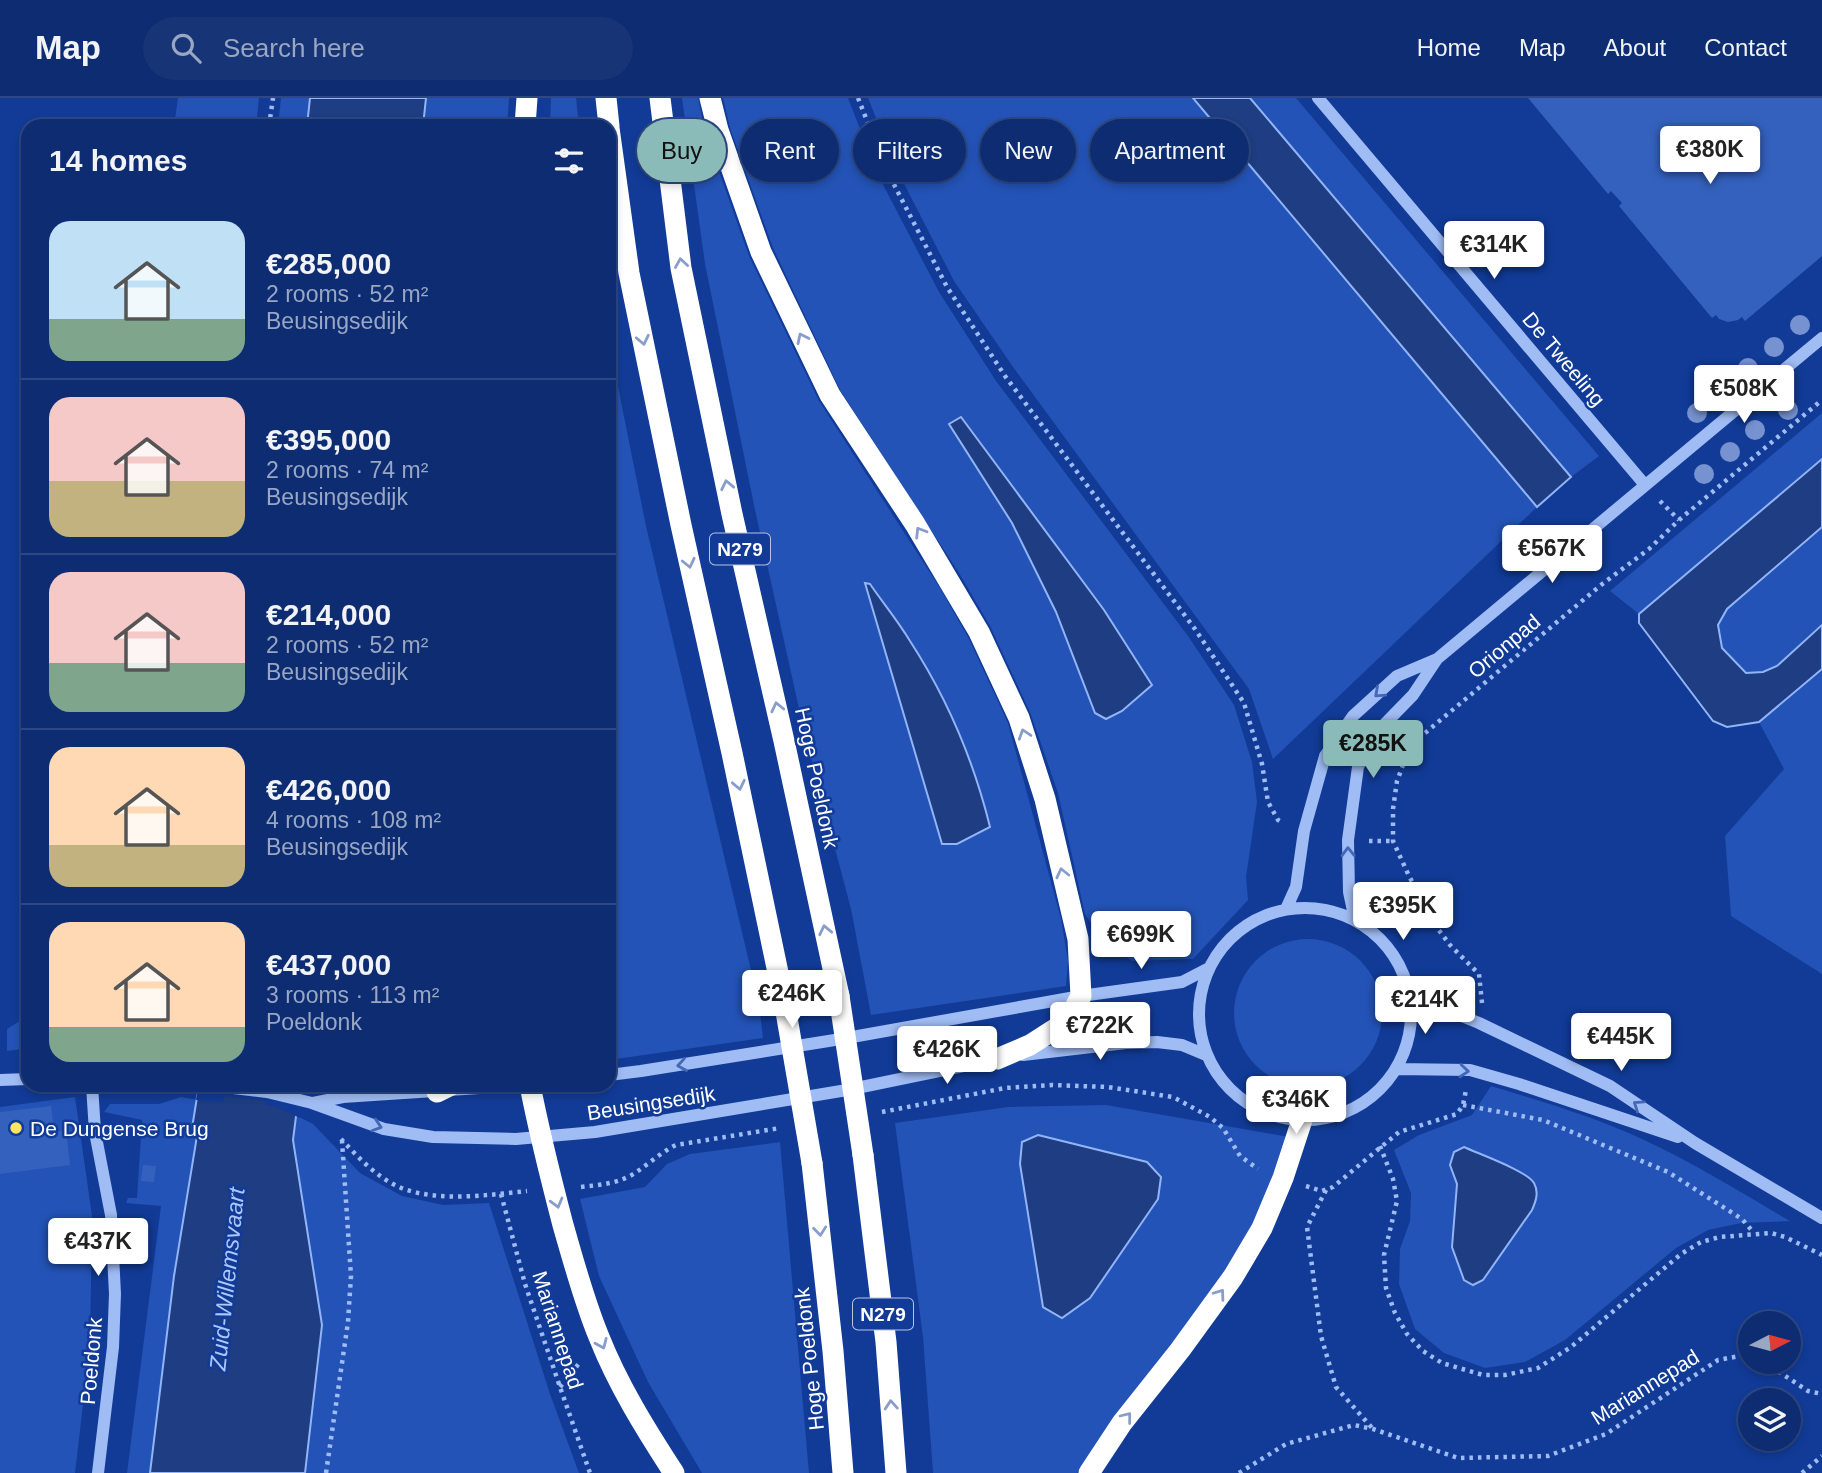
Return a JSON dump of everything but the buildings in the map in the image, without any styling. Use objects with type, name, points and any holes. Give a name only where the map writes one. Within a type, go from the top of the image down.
[{"type":"highway","points":[[526,119],[527,98]]},
{"type":"highway","name":"Hoge Poeldonk","points":[[606,98],[608,119]]},
{"type":"highway","name":"Hoge Poeldonk","points":[[660,98],[681,268],[732,514],[839,996],[887,1342],[895,1473]]},
{"type":"highway","points":[[710,98],[718,130],[761,252],[830,395],[915,524],[979,632],[1019,718],[1045,799],[1075,927],[1081,996],[1072,1013],[1058,1027],[1030,1045],[997,1059]]},
{"type":"highway","name":"Hoge Poeldonk","points":[[616,178],[629,273],[785,1006],[812,1163],[833,1351],[843,1473]]},
{"type":"highway","points":[[530,1092],[579,1280],[599,1338],[626,1394],[674,1473]]},
{"type":"highway","points":[[1089,1473],[1122,1423],[1233,1277],[1262,1228],[1283,1178],[1302,1120]]},
{"type":"street","name":"De Tweeling","points":[[1318,98],[1645,485]]},
{"type":"street","points":[[1355,920],[1349,892],[1348,840],[1358,767],[1376,733],[1413,695],[1437,659],[1822,338]]},
{"type":"street","points":[[1286,909],[1296,887],[1304,831],[1325,756],[1353,716],[1397,676],[1437,659]]},
{"type":"street","points":[[1310,907],[1333,911],[1355,920],[1378,937],[1396,959],[1410,995],[1411,1014],[1407,1042],[1396,1069],[1378,1091],[1356,1107],[1330,1117],[1302,1120],[1272,1115],[1245,1102],[1222,1081],[1206,1055],[1199,1026],[1200,996],[1209,968],[1228,940],[1254,920],[1286,909],[1310,907]]},
{"type":"street","name":"Beusingsedijk","points":[[616,1074],[841,1039],[1081,996],[1182,982],[1209,968]]},
{"type":"street","points":[[1410,995],[1479,1023],[1611,1086],[1695,1143],[1822,1218]]},
{"type":"street","name":"Beusingsedijk","points":[[267,1092],[313,1103],[384,1129],[433,1137],[504,1139],[595,1132],[847,1090],[997,1059],[1068,1049],[1147,1042],[1182,1045],[1206,1055]]},
{"type":"street","points":[[1396,1069],[1470,1070],[1695,1143]]},
{"type":"street","points":[[0,1080],[21,1079]]},
{"type":"street","name":"Poeldonk","points":[[92,1092],[95,1132],[111,1215],[116,1294],[113,1348],[98,1473]]},
{"type":"street","points":[[313,1103],[343,1097],[399,1092]]},
{"type":"path","points":[[270,119],[273,98]]},
{"type":"path","points":[[858,98],[887,171],[947,287],[1005,376],[1195,629],[1244,703],[1262,764],[1268,802],[1278,820],[1289,827],[1304,831]]},
{"type":"path","name":"Orionpad","points":[[1348,840],[1393,841],[1393,809],[1397,781],[1406,757],[1418,739],[1601,585],[1649,549],[1679,520],[1822,400]]},
{"type":"path","points":[[1463,1105],[1543,1120],[1668,1172],[1742,1219],[1754,1233]]},
{"type":"path","points":[[326,1473],[348,1322],[351,1276],[342,1140]]},
{"type":"path","points":[[1380,1146],[1393,1179],[1397,1201],[1384,1255],[1387,1288],[1395,1313],[1407,1334],[1423,1351],[1442,1363],[1483,1375],[1505,1376],[1538,1368],[1571,1347],[1681,1254],[1701,1242],[1720,1237],[1771,1233],[1822,1255]]},
{"type":"path","points":[[1326,1189],[1307,1227],[1321,1336],[1336,1387],[1373,1429]]},
{"type":"path","name":"Mariannepad","points":[[501,1194],[526,1284],[590,1473]]},
{"type":"path","name":"Mariannepad","points":[[1239,1473],[1286,1444],[1354,1425],[1458,1458],[1548,1455],[1606,1434],[1718,1360],[1738,1356]]},
{"type":"path","points":[[1782,1374],[1808,1391],[1822,1394]]},
{"type":"path","points":[[1802,1473],[1822,1456]]},
{"type":"shaded area","points":[[178,98],[259,98],[257,119],[175,119]]},
{"type":"shaded area","points":[[281,98],[310,98],[308,119],[279,119]]},
{"type":"shaded area","points":[[426,98],[509,98],[508,119],[424,119]]},
{"type":"shaded area","points":[[551,98],[576,98],[578,119],[550,119]]},
{"type":"shaded area","points":[[682,98],[698,98],[702,119],[685,119]]},
{"type":"shaded area","points":[[723,98],[848,98],[856,119],[853,119],[853,182],[882,182],[939,292],[996,381],[1188,636],[1234,705],[1252,762],[1257,802],[1246,877],[1248,900],[1193,959],[1132,961],[1102,940],[1085,914],[1058,793],[1030,712],[990,626],[959,573],[840,390],[773,248],[749,182],[839,182],[839,119],[740,119],[740,156]],"holes":[[[961,418],[1104,610],[1152,684],[1056,612],[1012,523],[950,424]]]},
{"type":"shaded area","points":[[868,98],[1193,98],[1211,119],[1090,119],[1090,182],[1249,182],[1249,165],[1537,507],[1273,759],[1249,689],[1013,367],[954,281],[903,182],[966,182],[966,119],[876,119]]},
{"type":"shaded area","points":[[1250,98],[1296,98],[1599,456],[1571,477]]},
{"type":"shaded area","points":[[694,182],[723,182],[749,256],[819,401],[940,588],[969,639],[1008,723],[1061,919],[1068,961],[1066,986],[871,1015],[851,909],[804,731],[755,510],[705,264]],"holes":[[[866,583],[870,584],[911,641],[953,718],[943,844]]]},
{"type":"shaded area","points":[[616,377],[646,526],[759,1004],[763,1038],[616,1059]]},
{"type":"shaded area","points":[[1822,413],[1822,459],[1639,614],[1610,591]]},
{"type":"shaded area","points":[[1822,527],[1822,625],[1777,666],[1763,672],[1745,673],[1722,648],[1718,625],[1727,609]]},
{"type":"shaded area","points":[[1822,669],[1822,974],[1731,916],[1725,836],[1784,769],[1759,722]]},
{"type":"shaded area","points":[[1308,939],[1336,945],[1349,951],[1360,961],[1370,972],[1376,985],[1382,1013],[1376,1041],[1370,1054],[1360,1065],[1349,1075],[1336,1081],[1308,1087],[1280,1081],[1267,1075],[1256,1065],[1246,1054],[1240,1041],[1234,1013],[1240,985],[1246,972],[1256,961],[1267,951],[1280,945]]},
{"type":"shaded area","points":[[21,1020],[21,1049],[7,1051],[7,1029]]},
{"type":"shaded area","points":[[1491,1086],[1569,1110],[1663,1149],[1790,1221],[1741,1223],[1708,1230],[1676,1248],[1565,1340],[1525,1362],[1485,1368],[1444,1353],[1415,1329],[1399,1284],[1400,1249],[1410,1221],[1411,1193],[1394,1150],[1419,1135],[1472,1115]],"holes":[[[1528,1176],[1536,1185],[1537,1197],[1452,1247],[1457,1184]]]},
{"type":"shaded area","points":[[75,1097],[92,1216],[90,1344],[75,1473],[0,1473],[0,1107]]},
{"type":"shaded area","points":[[181,1097],[198,1100],[193,1128],[197,1135],[174,1276],[150,1473],[127,1473],[161,1206],[126,1203],[128,1198],[137,1198],[142,1120],[104,1112],[110,1104],[159,1104]]},
{"type":"shaded area","points":[[1106,1105],[1289,1137],[1270,1192],[1232,1264],[1177,1349],[1077,1473],[933,1473],[923,1337],[895,1123],[1008,1107]]},
{"type":"shaded area","points":[[297,1116],[313,1124],[360,1173],[402,1196],[443,1205],[489,1203],[550,1394],[579,1473],[305,1473],[322,1325],[293,1140]]},
{"type":"shaded area","points":[[780,1142],[809,1473],[702,1473],[648,1382],[599,1276],[580,1199],[645,1187],[667,1164],[690,1154]]},
{"type":"water","points":[[310,98],[426,98],[424,119],[308,119]]},
{"type":"water","points":[[1193,98],[1250,98],[1571,477],[1537,507],[1249,165],[1249,119],[1211,119]]},
{"type":"water","points":[[961,417],[1104,610],[1152,685],[1122,711],[1106,719],[1095,713],[1056,612],[1012,523],[949,424]]},
{"type":"water","points":[[1822,459],[1822,527],[1727,609],[1718,625],[1722,648],[1746,673],[1763,672],[1777,666],[1822,625],[1822,669],[1759,722],[1727,727],[1713,721],[1639,623],[1639,614]]},
{"type":"water","points":[[865,583],[870,584],[901,626],[936,685],[958,731],[976,779],[990,827],[957,844],[942,844]]},
{"type":"water","name":"Zuid-Willemsvaart","points":[[198,1092],[299,1092],[293,1140],[322,1325],[305,1473],[150,1473],[174,1276],[197,1136],[192,1128]]},
{"type":"water","points":[[1038,1135],[1147,1162],[1161,1177],[1158,1199],[1090,1298],[1062,1318],[1043,1307],[1020,1164],[1022,1142]]},
{"type":"water","points":[[1464,1147],[1530,1178],[1537,1193],[1532,1210],[1483,1280],[1473,1285],[1464,1280],[1452,1247],[1457,1184],[1450,1165],[1454,1152]]},
{"type":"pier","points":[[197,1092],[303,1092],[300,1118],[266,1105],[266,1101],[224,1096],[223,1102],[196,1100]]},
{"type":"place","name":"De Dungense Brug","points":[[16,1128]]}]
